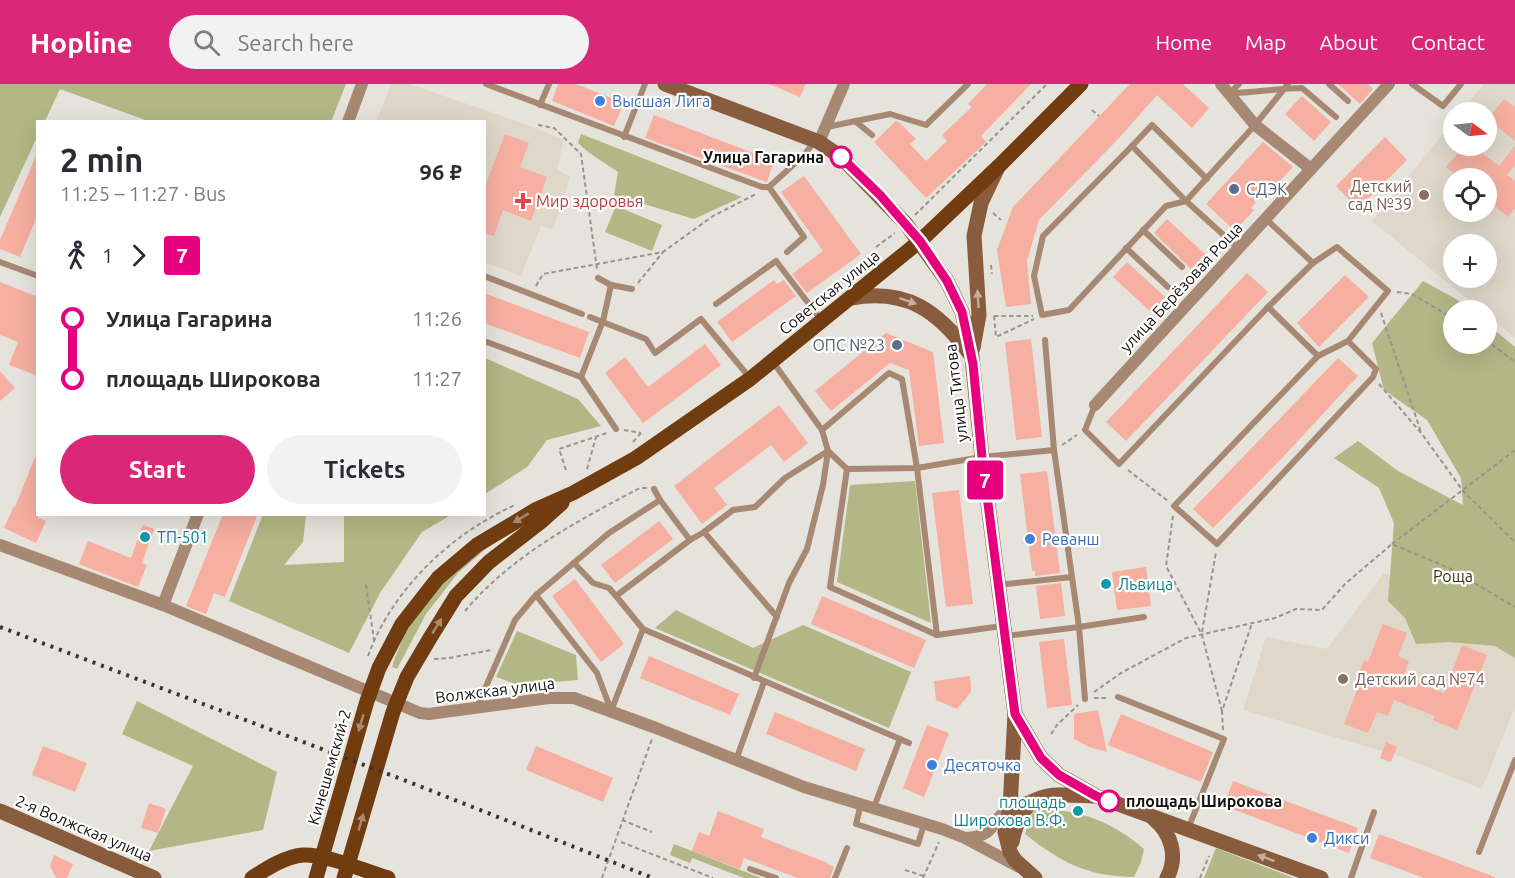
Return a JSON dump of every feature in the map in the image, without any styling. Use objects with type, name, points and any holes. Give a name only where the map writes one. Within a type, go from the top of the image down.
[{"type":"main road","name":"улица Титова","points":[[665,84],[817,141],[841,157],[906,224],[947,281],[962,312],[972,357],[982,457],[1015,714]]},
{"type":"main road","name":"Советская улица","points":[[573,493],[636,458],[750,379],[851,298],[920,241],[1081,84]]},
{"type":"main road","points":[[972,357],[979,315],[974,236],[981,203],[998,167]]},
{"type":"main road","points":[[851,298],[875,295],[899,298],[921,305],[945,325],[972,357]]},
{"type":"main road","points":[[344,878],[393,712],[407,676],[456,596],[489,562],[543,520],[573,493]]},
{"type":"main road","name":"Кинешемский-2","points":[[316,878],[367,701],[373,665],[438,578],[477,545],[537,509],[573,493]]},
{"type":"main road","points":[[1015,714],[1041,758],[1059,775],[1096,796],[1321,878]]},
{"type":"main road","points":[[1015,714],[1010,808],[1005,832],[1010,852],[1030,874]]},
{"type":"main road","points":[[1010,852],[1019,820],[1025,808],[1035,799],[1096,796]]},
{"type":"main road","name":"2-я Волжская улица","points":[[0,811],[154,878]]},
{"type":"main road","points":[[1150,816],[1162,826],[1170,838],[1173,854],[1167,878]]},
{"type":"main road","points":[[252,878],[302,855],[319,857],[388,878]]},
{"type":"street","points":[[349,120],[362,84]]},
{"type":"street","points":[[817,141],[826,127],[844,84]]},
{"type":"street","name":"улица Берёзовая Роща","points":[[1095,405],[1239,249],[1384,86]]},
{"type":"street","points":[[1230,87],[1255,125],[1311,169]]},
{"type":"street","points":[[163,605],[197,516]]},
{"type":"street","name":"Волжская улица","points":[[0,545],[163,605],[420,713],[429,714],[574,698],[804,787],[874,807],[965,838],[1030,874]]},
{"type":"street","points":[[965,838],[979,838],[985,835],[1010,808],[1035,799]]},
{"type":"lane","points":[[486,84],[762,187],[769,187],[817,141]]},
{"type":"lane","points":[[540,105],[549,84]]},
{"type":"lane","points":[[624,137],[645,84]]},
{"type":"lane","points":[[826,127],[890,114],[926,126],[968,84]]},
{"type":"lane","points":[[1329,84],[1348,101]]},
{"type":"lane","points":[[1412,84],[1443,106],[1461,84]]},
{"type":"lane","points":[[1230,87],[1255,93],[1286,86],[1302,88],[1336,117]]},
{"type":"lane","points":[[1207,179],[1152,124],[1043,236],[1034,276],[1042,315],[1069,310],[1166,206],[1186,201],[1207,179],[1255,125],[1286,86]]},
{"type":"lane","points":[[855,121],[872,135]]},
{"type":"lane","points":[[1132,146],[1186,201],[1239,249]]},
{"type":"lane","points":[[769,187],[804,237],[787,252]]},
{"type":"lane","points":[[1266,219],[1313,263]]},
{"type":"lane","points":[[1143,230],[1182,267]]},
{"type":"lane","points":[[1126,248],[1167,287]]},
{"type":"lane","points":[[1095,405],[1085,430],[1119,464],[1268,307],[1313,263],[1337,248],[1388,291],[1348,341],[1318,356],[1174,506],[1217,543],[1373,377],[1376,369],[1348,341]]},
{"type":"lane","points":[[716,304],[776,261],[822,321]]},
{"type":"lane","points":[[0,262],[36,275]]},
{"type":"lane","points":[[486,277],[582,314]]},
{"type":"lane","points":[[598,278],[610,285],[632,289]]},
{"type":"lane","points":[[581,377],[603,321],[610,285]]},
{"type":"lane","points":[[1268,307],[1318,356]]},
{"type":"lane","points":[[590,317],[646,339],[656,353],[701,319],[750,379]]},
{"type":"lane","points":[[1045,340],[1054,450],[1072,577],[1085,699]]},
{"type":"lane","points":[[486,342],[581,377],[616,429]]},
{"type":"lane","points":[[754,678],[789,583],[807,549],[823,485],[828,451],[822,430],[772,361]]},
{"type":"lane","points":[[822,430],[889,373],[902,379],[917,468],[937,635]]},
{"type":"lane","points":[[828,451],[847,469],[917,468],[982,457],[1054,450]]},
{"type":"lane","points":[[616,596],[733,510],[755,507],[785,478],[828,451]]},
{"type":"lane","points":[[847,469],[830,587],[937,635],[1078,627],[1144,617]]},
{"type":"lane","points":[[654,489],[690,540]]},
{"type":"lane","points":[[477,707],[514,620],[536,595],[609,533],[660,500]]},
{"type":"lane","points":[[704,532],[777,617]]},
{"type":"lane","points":[[574,563],[593,583],[609,588],[643,629],[909,743]]},
{"type":"lane","points":[[998,585],[1072,577]]},
{"type":"lane","points":[[536,595],[597,673],[611,711]]},
{"type":"lane","points":[[611,711],[643,629]]},
{"type":"lane","points":[[735,760],[764,682]]},
{"type":"lane","points":[[1118,697],[1224,739],[1188,830]]},
{"type":"lane","points":[[874,807],[900,739]]},
{"type":"lane","points":[[1479,852],[1515,760]]},
{"type":"lane","points":[[861,804],[856,824],[918,844],[924,823]]},
{"type":"lane","points":[[1351,878],[1374,812]]},
{"type":"lane","points":[[835,878],[847,848]]},
{"type":"lane","points":[[750,869],[776,878]]},
{"type":"path","points":[[876,247],[906,224],[1047,84]]},
{"type":"path","points":[[1092,110],[1099,116]]},
{"type":"path","points":[[538,125],[554,128],[581,154],[596,263]]},
{"type":"path","points":[[632,289],[663,252],[713,216],[769,187]]},
{"type":"path","points":[[532,294],[543,274],[663,252]]},
{"type":"path","points":[[1388,291],[1412,294],[1443,312]]},
{"type":"path","points":[[1378,304],[1422,434]]},
{"type":"path","points":[[994,316],[1042,315]]},
{"type":"path","points":[[996,337],[1042,315]]},
{"type":"path","points":[[1497,348],[1515,362]]},
{"type":"path","points":[[1373,377],[1422,434],[1463,491],[1515,542]]},
{"type":"path","points":[[566,470],[559,449],[616,429],[642,433]]},
{"type":"path","points":[[1054,450],[1085,430]]},
{"type":"path","points":[[587,472],[596,437]]},
{"type":"path","points":[[1051,734],[1057,725],[1085,699],[1121,673],[1186,638],[1275,618],[1296,609],[1322,610],[1345,585],[1392,544],[1515,450]]},
{"type":"path","points":[[1119,464],[1174,506],[1166,566],[1202,634],[1222,711],[1224,739]]},
{"type":"path","points":[[462,614],[503,574],[544,542],[640,488],[654,489]]},
{"type":"path","points":[[1202,634],[1217,543]]},
{"type":"path","points":[[1392,544],[1451,569],[1515,607]]},
{"type":"path","points":[[366,585],[374,640],[373,665]]},
{"type":"path","points":[[1222,711],[1252,623]]},
{"type":"path","points":[[434,651],[429,659],[449,658],[502,648]]},
{"type":"path","points":[[1085,699],[1118,697]]},
{"type":"path","points":[[602,878],[656,728]]},
{"type":"path","points":[[622,820],[652,832]]},
{"type":"path","points":[[905,870],[923,877],[941,835]]},
{"type":"path","points":[[621,842],[713,878]]},
{"type":"path","points":[[1200,878],[1209,856]]},
{"type":"shaded area","name":"Мир здоровья","points":[[391,84],[409,84],[528,125],[564,140],[557,169],[570,177],[553,229],[541,226],[521,276],[486,262],[486,120],[377,120]]},
{"type":"shaded area","name":"Детский сад №39","points":[[1484,84],[1515,84],[1515,338],[1497,323],[1497,300],[1469,300],[1454,288],[1497,288],[1497,234],[1443,234],[1443,279],[1372,221],[1443,134],[1443,156],[1497,156],[1497,102],[1469,102]]},
{"type":"shaded area","name":"Детский сад №74","points":[[1384,573],[1515,628],[1515,707],[1482,789],[1402,757],[1243,710],[1266,637],[1327,649]]},
{"type":"green space","points":[[0,84],[346,84],[332,120],[145,120],[60,89],[45,120],[36,120],[36,139],[0,217]]},
{"type":"green space","points":[[581,134],[742,197],[694,219],[614,195],[618,172],[578,143]]},
{"type":"green space","points":[[616,206],[662,225],[652,251],[605,232]]},
{"type":"green space","name":"Роща","points":[[1423,281],[1457,300],[1443,300],[1443,354],[1497,354],[1497,332],[1515,347],[1515,658],[1495,646],[1450,642],[1416,644],[1405,618],[1388,601],[1394,523],[1379,488],[1334,458],[1358,441],[1398,471],[1463,505],[1461,478],[1427,420],[1384,390],[1372,343]]},
{"type":"green space","points":[[486,358],[578,399],[601,426],[547,440],[527,467],[486,493]]},
{"type":"green space","points":[[915,481],[931,623],[837,582],[850,485]]},
{"type":"green space","points":[[262,516],[306,516],[303,542],[284,565],[344,562],[344,516],[449,516],[422,532],[380,593],[349,653],[229,601]]},
{"type":"green space","points":[[495,541],[458,573],[426,614],[397,669],[392,667],[403,639],[426,600],[457,567]]},
{"type":"green space","points":[[676,610],[753,648],[803,625],[911,672],[889,728],[655,628]]},
{"type":"green space","points":[[517,631],[576,655],[578,680],[518,685],[496,677]]},
{"type":"green space","points":[[137,701],[277,772],[263,830],[149,851],[193,766],[122,734]]},
{"type":"green space","points":[[1037,808],[1068,812],[1094,819],[1131,839],[1144,849],[1134,877],[1088,871],[1063,860],[1038,844],[1025,834],[1032,814]]},
{"type":"green space","points":[[674,844],[761,878],[744,878],[692,858],[690,863],[670,855]]},
{"type":"green space","points":[[1216,848],[1294,878],[1204,878]]},
{"type":"building","points":[[558,84],[576,84],[624,103],[614,126],[552,101]]},
{"type":"building","points":[[769,84],[806,84],[800,97]]},
{"type":"building","points":[[987,84],[1031,84],[981,136],[986,142],[926,198],[874,142],[896,121],[916,139],[910,144],[926,161],[947,141],[942,135],[972,107],[968,104]]},
{"type":"building","points":[[1130,84],[1183,84],[1209,108],[1192,128],[1157,95],[1120,137],[1039,220],[1027,261],[1031,304],[1006,307],[997,250],[1013,207]]},
{"type":"building","points":[[1338,84],[1368,84],[1373,89],[1360,104]]},
{"type":"building","points":[[1302,96],[1331,122],[1314,141],[1285,114]]},
{"type":"building","points":[[1504,99],[1515,107],[1515,141],[1497,126],[1497,108]]},
{"type":"building","points":[[654,115],[774,161],[767,182],[645,138]]},
{"type":"building","points":[[505,134],[529,143],[520,167],[547,177],[531,221],[503,210],[494,236],[486,234],[486,184]]},
{"type":"building","points":[[1385,137],[1407,160],[1358,209],[1336,186]]},
{"type":"building","points":[[1263,142],[1293,167],[1276,185],[1274,184],[1270,189],[1267,186],[1254,201],[1256,203],[1251,208],[1254,210],[1235,231],[1206,204]]},
{"type":"building","points":[[1515,146],[1515,165],[1507,175],[1515,181],[1515,208],[1508,217],[1497,208],[1497,168],[1446,167],[1455,156],[1486,156],[1499,166]]},
{"type":"building","points":[[36,156],[36,219],[20,257],[0,249],[0,240]]},
{"type":"building","points":[[804,176],[861,254],[807,293],[792,274],[823,251],[781,192]]},
{"type":"building","points":[[1167,219],[1205,254],[1191,269],[1154,233]]},
{"type":"building","points":[[1127,262],[1165,297],[1151,312],[1113,277]]},
{"type":"building","points":[[1247,273],[1268,292],[1126,441],[1106,422]]},
{"type":"building","points":[[1345,275],[1369,297],[1319,347],[1297,323]]},
{"type":"building","points":[[774,280],[777,284],[784,280],[796,296],[732,342],[717,322]]},
{"type":"building","points":[[0,282],[36,296],[36,375],[9,365],[18,342],[0,335]]},
{"type":"building","points":[[486,294],[589,332],[580,358],[486,324]]},
{"type":"building","points":[[886,333],[933,352],[944,443],[919,446],[909,370],[890,363],[831,411],[815,391]]},
{"type":"building","points":[[1031,339],[1042,437],[1016,440],[1005,342]]},
{"type":"building","points":[[705,344],[721,365],[643,423],[605,373],[625,357],[648,387]]},
{"type":"building","points":[[1338,358],[1358,376],[1213,528],[1193,509]]},
{"type":"building","points":[[0,371],[15,388],[0,401]]},
{"type":"building","points":[[779,405],[808,443],[784,462],[771,445],[714,488],[727,505],[702,524],[674,486]]},
{"type":"building","points":[[36,454],[36,516],[46,521],[36,543],[4,528]]},
{"type":"building","points":[[1047,471],[1060,573],[1035,576],[1035,571],[1032,571],[1020,474]]},
{"type":"building","points":[[959,490],[973,604],[946,607],[932,493]]},
{"type":"building","points":[[222,516],[257,516],[225,597],[214,593],[206,614],[186,606]]},
{"type":"building","points":[[659,521],[673,539],[615,583],[601,565]]},
{"type":"building","points":[[143,525],[154,529],[142,563],[147,565],[138,587],[79,564],[88,541],[131,558]]},
{"type":"building","points":[[1146,567],[1151,606],[1117,610],[1112,572]]},
{"type":"building","points":[[575,579],[624,644],[601,662],[552,596]]},
{"type":"building","points":[[1061,583],[1065,616],[1040,619],[1036,586]]},
{"type":"building","points":[[822,596],[926,640],[914,668],[811,624]]},
{"type":"building","points":[[1383,624],[1407,633],[1398,656],[1409,661],[1403,677],[1444,693],[1462,645],[1487,655],[1457,730],[1433,720],[1435,716],[1394,700],[1388,716],[1377,712],[1368,733],[1344,724],[1359,685],[1355,683],[1364,660],[1368,662]]},
{"type":"building","points":[[1064,639],[1072,705],[1047,708],[1039,642]]},
{"type":"building","points":[[649,656],[739,694],[730,715],[640,678]]},
{"type":"building","points":[[970,676],[971,692],[957,709],[936,700],[934,681]]},
{"type":"building","points":[[1098,710],[1107,752],[1089,747],[1074,739],[1074,714]]},
{"type":"building","points":[[775,712],[865,749],[856,771],[766,734]]},
{"type":"building","points":[[1121,714],[1213,752],[1201,782],[1108,745]]},
{"type":"building","points":[[927,725],[949,733],[924,797],[903,788]]},
{"type":"building","points":[[1386,742],[1397,747],[1391,762],[1380,758]]},
{"type":"building","points":[[43,746],[87,763],[75,792],[32,775]]},
{"type":"building","points":[[536,746],[613,778],[603,802],[526,770]]},
{"type":"building","points":[[1233,781],[1358,828],[1349,853],[1224,806]]},
{"type":"building","points":[[149,803],[166,809],[158,833],[141,828]]},
{"type":"building","points":[[718,811],[764,829],[761,837],[828,863],[834,867],[830,878],[798,878],[744,858],[740,869],[692,851],[699,832],[709,836]]},
{"type":"building","points":[[1379,834],[1495,878],[1424,878],[1370,858]]},
{"type":"building","points":[[54,855],[73,864],[67,878],[56,878],[50,866]]},
{"type":"railway","points":[[0,627],[409,782],[653,878]]},
{"type":"bus line","name":"7","points":[[841,157],[880,195],[920,241],[947,281],[962,312],[973,364],[982,457],[1015,714],[1041,758],[1059,775],[1109,801]]},
{"type":"place","name":"Высшая Лига","points":[[600,101]]},
{"type":"place","name":"Улица Гагарина","points":[[841,157]]},
{"type":"place","name":"СДЭК","points":[[1234,189]]},
{"type":"place","name":"Детский сад №39","points":[[1424,195]]},
{"type":"place","name":"Мир здоровья","points":[[523,201]]},
{"type":"place","name":"ОПС №23","points":[[897,345]]},
{"type":"place","name":"ТП-501","points":[[145,537]]},
{"type":"place","name":"Реванш","points":[[1030,539]]},
{"type":"place","name":"Львица","points":[[1106,584]]},
{"type":"place","name":"Детский сад №74","points":[[1343,679]]},
{"type":"place","name":"Десяточка","points":[[932,765]]},
{"type":"place","name":"площадь Широкова","points":[[1109,801]]},
{"type":"place","name":"площадь Широкова В.Ф.","points":[[1078,811]]},
{"type":"place","name":"Дикси","points":[[1312,838]]}]
